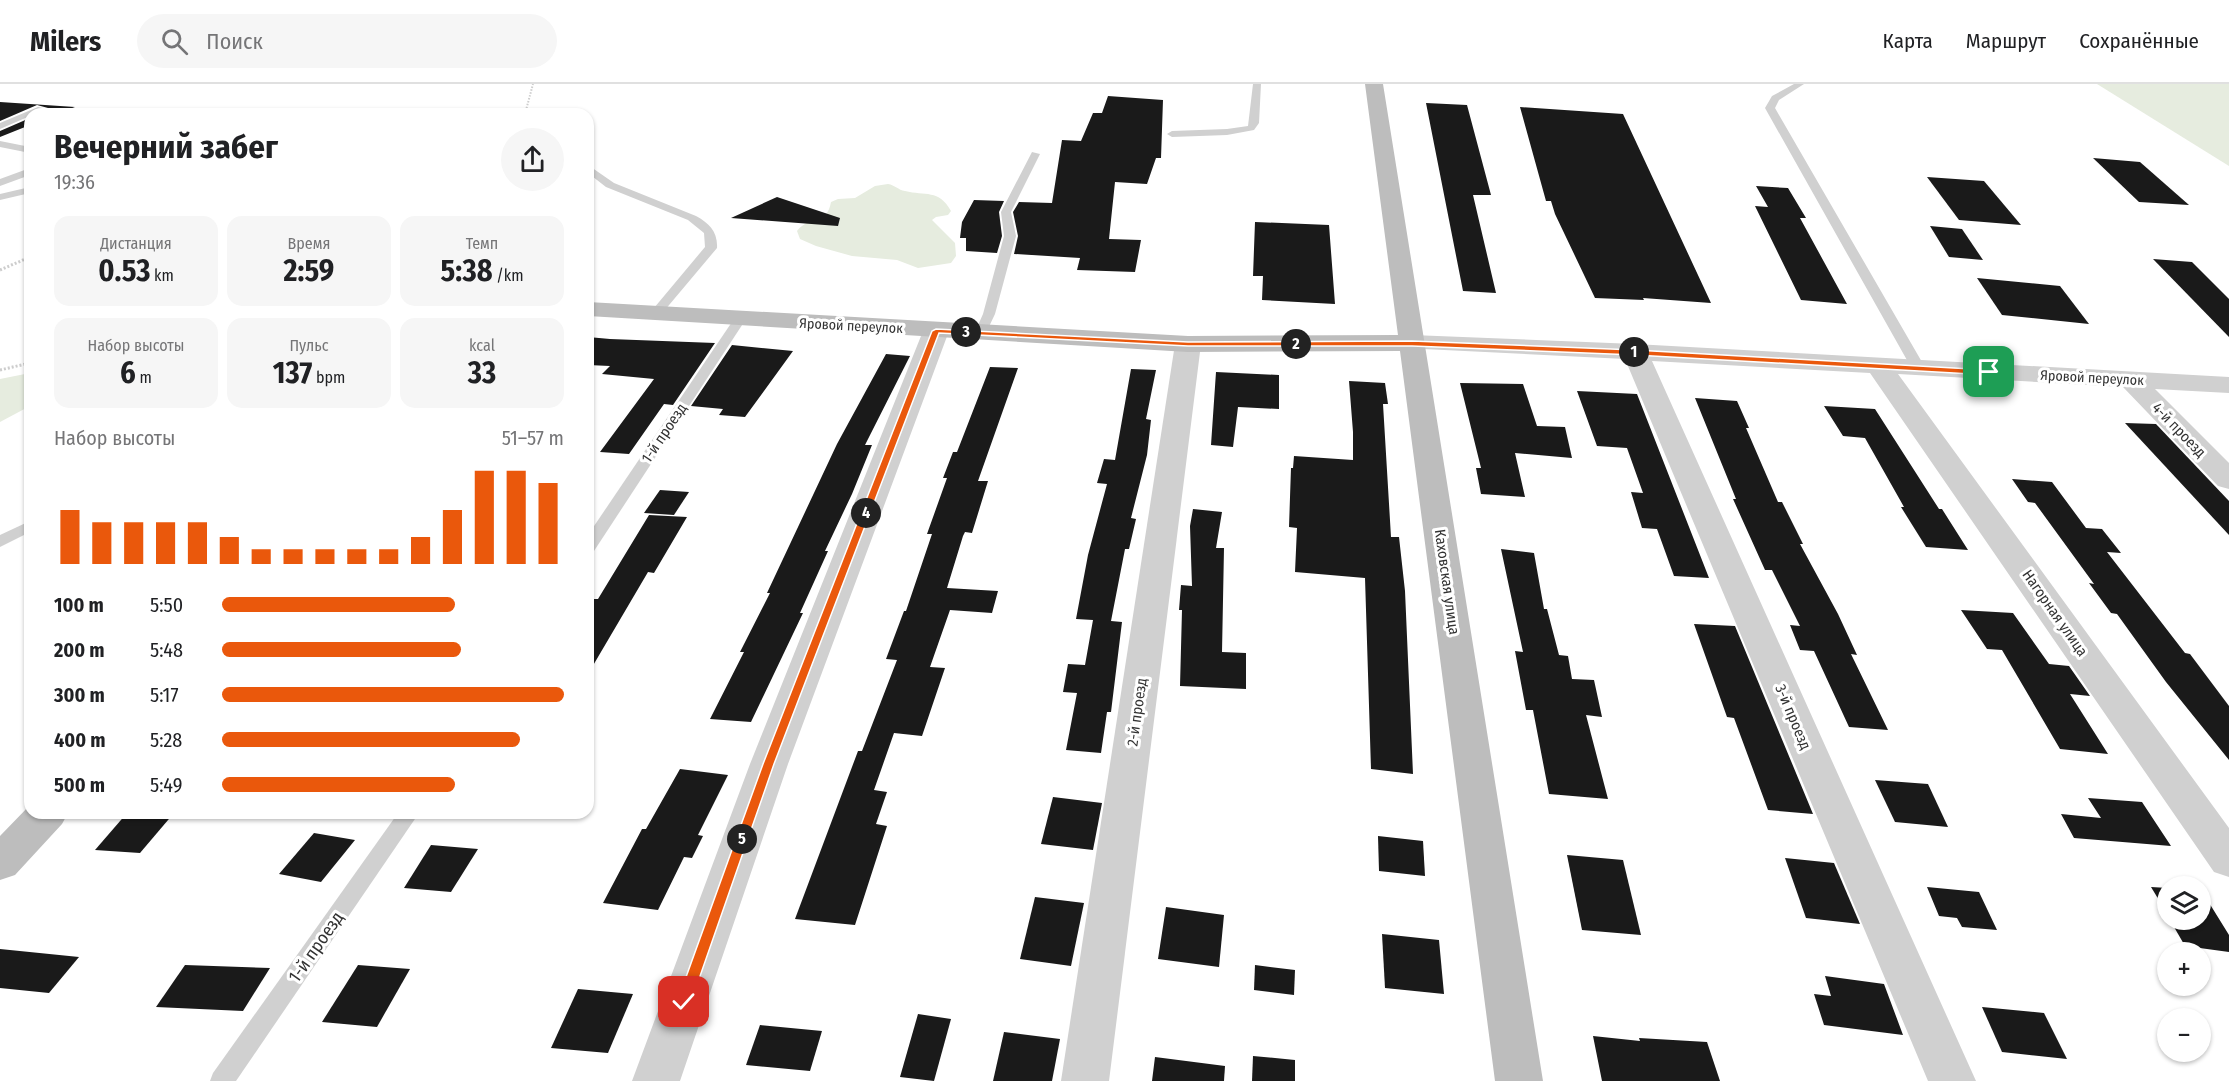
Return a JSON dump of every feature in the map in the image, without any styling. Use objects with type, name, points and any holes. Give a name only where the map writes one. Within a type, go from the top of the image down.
[{"type":"main road","name":"Каховская улица","points":[[1374,84],[1519,1081]]},
{"type":"main road","name":"Яровой переулок","points":[[594,309],[1188,344],[1412,343]]},
{"type":"main road","points":[[0,863],[42,819]]},
{"type":"street","points":[[656,1081],[769,764],[936,331]]},
{"type":"street","name":"Яровой переулок","points":[[1412,343],[1635,352],[2229,385]]},
{"type":"street","name":"2-й проезд","points":[[1085,1081],[1188,344]]},
{"type":"street","name":"3-й проезд","points":[[1635,352],[1952,1081]]},
{"type":"street","name":"Нагорная улица","points":[[1880,367],[2229,860]]},
{"type":"street","name":"4-й проезд","points":[[2130,379],[2229,480]]},
{"type":"lane","points":[[1172,134],[1227,132],[1251,128],[1254,123],[1257,84]]},
{"type":"lane","points":[[1800,84],[1775,99],[1770,108],[1919,369]]},
{"type":"lane","points":[[0,126],[24,117]]},
{"type":"lane","points":[[0,144],[24,149]]},
{"type":"lane","points":[[981,332],[989,314],[1010,236],[1006,212],[1035,154]]},
{"type":"lane","points":[[0,183],[24,173]]},
{"type":"lane","points":[[594,173],[610,185],[698,221],[708,230],[712,242],[711,248],[655,314]]},
{"type":"lane","points":[[0,197],[24,191]]},
{"type":"lane","name":"1-й проезд","points":[[594,538],[740,319]]},
{"type":"lane","points":[[0,542],[24,529]]},
{"type":"lane","name":"1-й проезд","points":[[222,1081],[405,819]]},
{"type":"path","points":[[527,108],[533,84]]},
{"type":"path","points":[[0,270],[24,260]]},
{"type":"path","points":[[0,370],[24,364]]},
{"type":"shaded area","points":[[2097,84],[2229,84],[2229,166]]},
{"type":"shaded area","points":[[888,184],[903,190],[936,196],[946,204],[951,211],[948,215],[932,220],[955,243],[956,256],[951,263],[918,268],[897,260],[852,256],[800,239],[797,231],[807,223],[822,218],[831,202],[838,199],[855,198],[875,186]]},
{"type":"shaded area","points":[[24,374],[24,409],[0,422],[0,379]]},
{"type":"building","points":[[1108,96],[1163,100],[1161,158],[1156,158],[1147,184],[1115,182],[1109,239],[1141,240],[1135,272],[1077,270],[1080,258],[1014,254],[1018,236],[1013,212],[1019,202],[1052,203],[1062,140],[1081,141],[1093,113],[1102,113]]},
{"type":"building","points":[[0,102],[75,107],[48,108],[37,105],[24,108],[24,111],[0,121]]},
{"type":"building","points":[[1426,103],[1467,105],[1491,195],[1473,195],[1496,293],[1463,291]]},
{"type":"building","points":[[1520,107],[1623,114],[1711,303],[1643,298],[1644,300],[1595,298],[1551,201],[1546,201]]},
{"type":"building","points":[[24,121],[24,127],[0,137],[0,131]]},
{"type":"building","points":[[2093,158],[2140,162],[2189,205],[2139,202]]},
{"type":"building","points":[[1927,177],[1984,181],[2021,225],[1959,220]]},
{"type":"building","points":[[1756,186],[1788,188],[1806,218],[1800,218],[1847,304],[1801,300],[1755,206],[1768,207]]},
{"type":"building","points":[[777,197],[840,218],[838,226],[731,218]]},
{"type":"building","points":[[974,200],[1004,201],[999,212],[1002,236],[997,253],[966,251],[966,238],[960,238],[962,222]]},
{"type":"building","points":[[1255,222],[1329,225],[1335,304],[1262,300],[1263,276],[1253,276]]},
{"type":"building","points":[[1930,226],[1962,229],[1983,260],[1949,257]]},
{"type":"building","points":[[2153,259],[2192,262],[2229,299],[2229,337]]},
{"type":"building","points":[[1977,278],[2060,286],[2089,324],[2002,315]]},
{"type":"building","points":[[594,338],[715,343],[673,405],[664,404],[629,454],[600,452],[654,379],[602,374],[610,366],[594,365]]},
{"type":"building","points":[[732,345],[793,351],[745,417],[719,415],[723,409],[691,406]]},
{"type":"building","points":[[886,354],[910,356],[865,445],[872,445],[825,551],[828,551],[800,613],[803,613],[751,722],[710,719],[744,652],[740,652],[770,593],[767,593],[837,444]]},
{"type":"building","points":[[990,367],[1018,368],[978,481],[988,481],[972,533],[965,532],[963,536],[947,588],[998,591],[992,613],[950,610],[930,667],[945,668],[922,736],[894,733],[874,790],[887,792],[876,824],[887,826],[855,925],[795,919],[858,751],[862,751],[897,660],[886,659],[904,611],[906,611],[932,534],[927,534],[947,478],[943,478],[953,452],[957,452]]},
{"type":"building","points":[[1131,369],[1156,370],[1146,419],[1151,420],[1147,455],[1131,518],[1136,519],[1129,549],[1125,549],[1111,621],[1122,622],[1111,712],[1107,712],[1101,753],[1066,750],[1077,693],[1063,692],[1068,664],[1085,665],[1093,620],[1076,619],[1088,555],[1107,484],[1097,483],[1104,459],[1115,460]]},
{"type":"building","points":[[1216,372],[1279,375],[1279,409],[1238,407],[1233,447],[1211,445]]},
{"type":"building","points":[[1349,381],[1385,383],[1388,404],[1383,404],[1391,537],[1399,537],[1405,591],[1413,774],[1371,769],[1365,578],[1295,572],[1297,528],[1289,527],[1291,468],[1293,468],[1294,456],[1353,460]]},
{"type":"building","points":[[1460,383],[1523,384],[1537,426],[1565,427],[1572,458],[1515,453],[1525,497],[1481,494],[1476,468],[1481,468]]},
{"type":"building","points":[[1577,391],[1637,394],[1709,578],[1674,576],[1657,529],[1642,528],[1631,492],[1643,493],[1627,448],[1597,446]]},
{"type":"building","points":[[1695,398],[1737,401],[1749,428],[1746,428],[1778,502],[1782,502],[1803,544],[1800,544],[1838,614],[1857,655],[1851,654],[1888,730],[1849,727],[1814,651],[1800,650],[1790,625],[1800,626],[1772,570],[1765,570],[1733,499],[1736,499]]},
{"type":"building","points":[[1824,406],[1875,409],[1968,550],[1926,547],[1901,507],[1904,507],[1865,438],[1843,436]]},
{"type":"building","points":[[2125,423],[2156,424],[2229,501],[2229,535]]},
{"type":"building","points":[[2012,479],[2052,482],[2086,528],[2102,529],[2121,553],[2107,552],[2229,706],[2229,760],[2166,682],[2117,614],[2111,613],[2089,583],[2094,584],[2035,503],[2028,502]]},
{"type":"building","points":[[660,490],[689,492],[674,515],[644,513]]},
{"type":"building","points":[[1193,509],[1222,512],[1216,548],[1224,548],[1222,652],[1246,653],[1246,689],[1180,686],[1182,610],[1179,610],[1181,585],[1192,586],[1190,526]]},
{"type":"building","points":[[649,515],[687,517],[654,573],[648,572],[594,664],[594,599],[598,599]]},
{"type":"building","points":[[1501,549],[1534,553],[1544,609],[1547,609],[1559,655],[1568,656],[1572,679],[1594,680],[1602,717],[1586,715],[1608,799],[1549,794],[1533,710],[1526,710],[1515,651],[1523,652]]},
{"type":"building","points":[[1961,610],[2013,613],[2049,664],[2069,666],[2090,696],[2070,694],[2108,754],[2060,749],[2002,650],[1987,649]]},
{"type":"building","points":[[1694,624],[1735,626],[1813,814],[1768,810],[1734,718],[1727,717]]},
{"type":"building","points":[[680,769],[728,775],[698,835],[703,836],[692,858],[684,857],[658,910],[603,903],[642,829],[646,829]]},
{"type":"building","points":[[1875,780],[1928,784],[1948,827],[1895,822]]},
{"type":"building","points":[[1053,797],[1102,803],[1093,850],[1041,844]]},
{"type":"building","points":[[2088,798],[2142,802],[2171,846],[2074,838],[2061,814],[2101,818]]},
{"type":"building","points":[[122,819],[169,819],[140,853],[95,850]]},
{"type":"building","points":[[314,833],[355,840],[321,882],[279,874]]},
{"type":"building","points":[[1378,836],[1423,841],[1425,876],[1379,871]]},
{"type":"building","points":[[431,845],[478,849],[451,892],[404,888]]},
{"type":"building","points":[[1567,855],[1623,860],[1641,935],[1582,930]]},
{"type":"building","points":[[1785,858],[1834,863],[1860,924],[1806,918]]},
{"type":"building","points":[[1927,887],[1979,892],[1997,930],[1962,927],[1957,918],[1939,916]]},
{"type":"building","points":[[2151,887],[2157,887],[2157,897]]},
{"type":"building","points":[[1035,897],[1084,903],[1071,966],[1020,959]]},
{"type":"building","points":[[2211,906],[2229,935],[2229,952],[2211,950],[2211,942],[2183,942],[2176,930],[2211,930]]},
{"type":"building","points":[[1166,907],[1224,915],[1219,967],[1158,959]]},
{"type":"building","points":[[1382,934],[1439,940],[1444,994],[1385,988]]},
{"type":"building","points":[[0,949],[79,957],[49,993],[0,988]]},
{"type":"building","points":[[185,965],[270,968],[243,1011],[156,1007]]},
{"type":"building","points":[[358,965],[410,969],[377,1027],[322,1022]]},
{"type":"building","points":[[1255,965],[1295,970],[1294,995],[1254,990]]},
{"type":"building","points":[[1825,976],[1884,984],[1903,1035],[1824,1025],[1814,994],[1831,996]]},
{"type":"building","points":[[578,989],[633,994],[608,1053],[551,1048]]},
{"type":"building","points":[[1982,1007],[2044,1013],[2067,1059],[2002,1052]]},
{"type":"building","points":[[918,1014],[951,1019],[934,1081],[900,1077]]},
{"type":"building","points":[[760,1025],[822,1031],[810,1071],[746,1065]]},
{"type":"building","points":[[1004,1032],[1060,1039],[1052,1081],[993,1081]]},
{"type":"building","points":[[1593,1036],[1640,1041],[1639,1038],[1707,1042],[1720,1081],[1602,1081]]},
{"type":"building","points":[[1253,1056],[1295,1060],[1295,1081],[1252,1081]]},
{"type":"building","points":[[1155,1057],[1225,1066],[1224,1081],[1152,1081]]},
{"type":"route","points":[[684,1002],[769,764],[936,331],[1188,344],[1412,343],[1635,352],[1989,372]]}]
